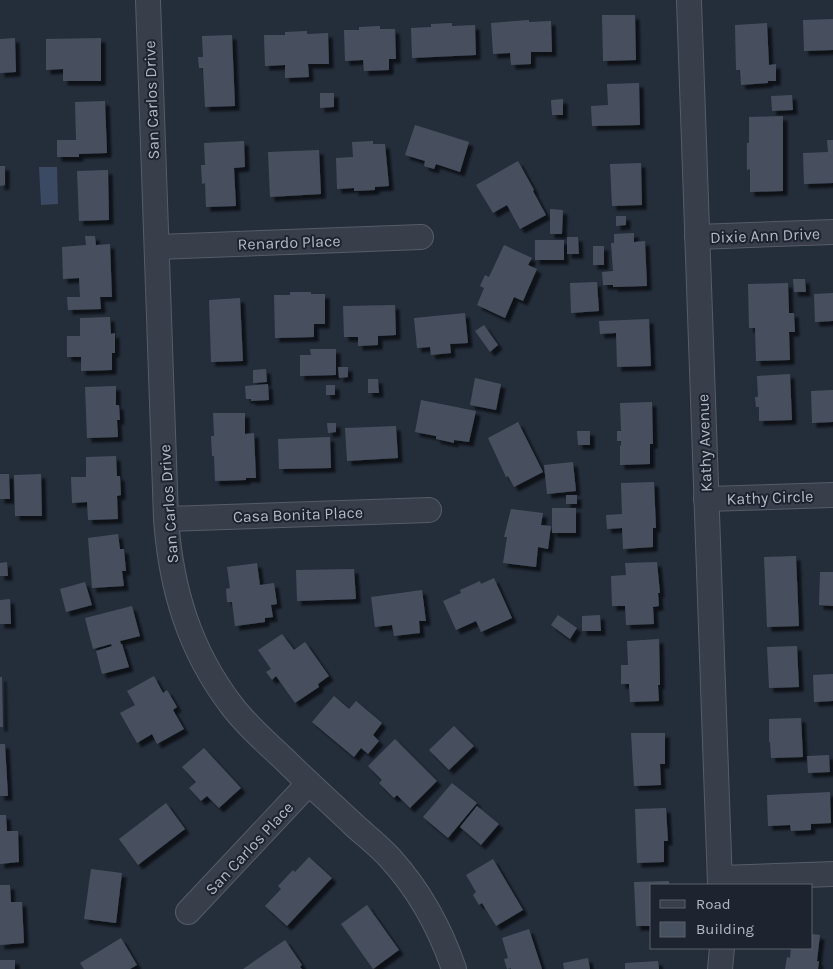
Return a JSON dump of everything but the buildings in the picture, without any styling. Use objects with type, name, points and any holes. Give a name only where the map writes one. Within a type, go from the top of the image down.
[{"type":"street","name":"San Carlos Drive","points":[[148,0],[166,519],[172,576],[180,604],[202,659],[217,685],[246,723],[389,857],[433,919],[454,969]]},
{"type":"street","name":"Kathy Avenue","points":[[689,0],[720,882]]},
{"type":"street","name":"Dixie Ann Drive","points":[[697,237],[833,232]]},
{"type":"street","name":"Renardo Place","points":[[157,247],[420,237]]},
{"type":"street","name":"Kathy Circle","points":[[706,499],[833,495]]},
{"type":"street","name":"Casa Bonita Place","points":[[166,519],[429,510]]},
{"type":"street","name":"San Carlos Place","points":[[188,912],[309,783]]},
{"type":"street","points":[[720,882],[833,874]]},
{"type":"street","points":[[720,969],[722,949]]},
{"type":"water","points":[[39,167],[57,167],[58,204],[41,205]]}]
